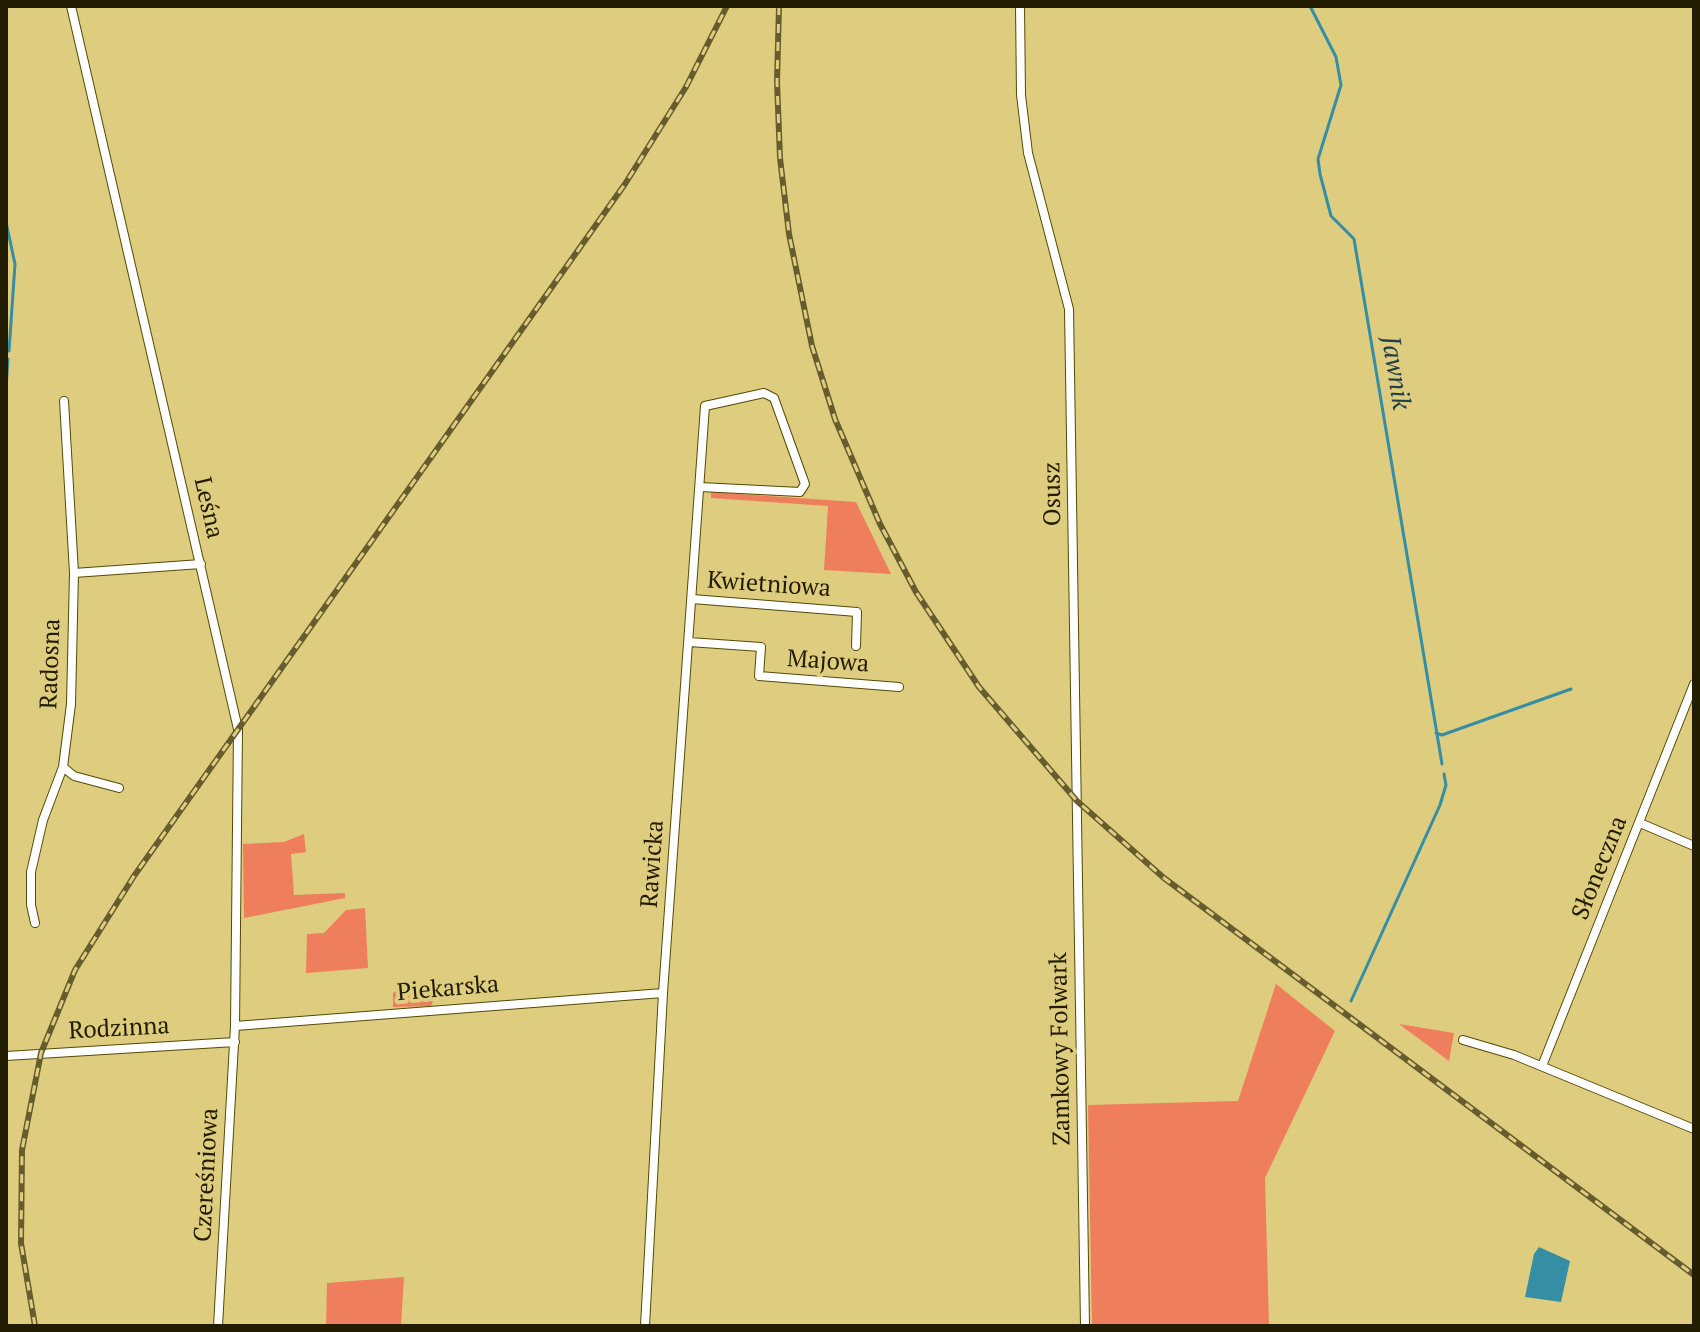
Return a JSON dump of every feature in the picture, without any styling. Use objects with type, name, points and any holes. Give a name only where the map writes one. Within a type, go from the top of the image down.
[{"type":"street","name":"Leśna","points":[[71,6],[201,564],[240,748],[235,1026]]},
{"type":"street","name":"Osusz","points":[[1020,6],[1022,107],[1030,167],[1063,277],[1070,319],[1077,771]]},
{"type":"street","name":"Rawicka","points":[[645,1326],[663,993],[705,406],[764,393],[774,398],[805,484],[800,492],[700,487]]},
{"type":"street","name":"Radosna","points":[[35,923],[31,905],[31,872],[43,820],[63,767],[71,704],[74,573],[64,401]]},
{"type":"street","points":[[74,573],[201,564]]},
{"type":"street","name":"Kwietniowa","points":[[692,599],[857,612],[856,646]]},
{"type":"street","name":"Majowa","points":[[689,642],[761,647],[759,676],[899,687]]},
{"type":"street","name":"Słoneczna","points":[[1542,1066],[1694,684]]},
{"type":"street","points":[[63,767],[74,776],[119,788]]},
{"type":"street","name":"Zamkowy Folwark","points":[[1077,771],[1085,1326]]},
{"type":"street","points":[[1640,823],[1694,846]]},
{"type":"street","name":"Piekarska","points":[[235,1026],[663,993]]},
{"type":"street","name":"Czereśniowa","points":[[218,1326],[235,1026]]},
{"type":"street","points":[[1463,1040],[1542,1066],[1694,1129]]},
{"type":"street","name":"Rodzinna","points":[[6,1056],[235,1042]]},
{"type":"shaded area","points":[[711,492],[856,502],[891,574],[824,570],[828,506],[711,498]]},
{"type":"shaded area","points":[[304,834],[306,852],[291,854],[294,895],[345,893],[345,898],[244,918],[243,844],[284,842]]},
{"type":"shaded area","points":[[365,908],[368,968],[306,973],[307,934],[324,933],[346,910]]},
{"type":"shaded area","points":[[406,982],[429,985],[435,997],[431,1006],[393,1007],[393,993]]},
{"type":"shaded area","points":[[1276,984],[1335,1031],[1265,1178],[1269,1326],[1092,1326],[1088,1105],[1238,1101]]},
{"type":"shaded area","points":[[1399,1024],[1454,1033],[1449,1061]]},
{"type":"shaded area","points":[[404,1277],[401,1326],[326,1326],[327,1283]]},
{"type":"water","points":[[1539,1247],[1570,1261],[1561,1302],[1525,1297],[1534,1254]]},
{"type":"waterway","name":"Jawnik","points":[[1310,6],[1336,57],[1341,85],[1318,159],[1320,174],[1331,216],[1354,239],[1442,764]]},
{"type":"waterway","points":[[6,222],[15,264],[9,351]]},
{"type":"waterway","points":[[6,389],[8,359]]},
{"type":"waterway","points":[[1436,733],[1442,735],[1571,689]]},
{"type":"waterway","name":"Jawnik","points":[[1351,1001],[1440,805],[1446,785],[1444,774]]},
{"type":"railway","points":[[35,1326],[21,1243],[22,1150],[41,1053],[75,970],[134,876],[625,184],[686,87],[727,6]]},
{"type":"railway","points":[[779,6],[777,82],[780,158],[789,234],[812,346],[835,419],[880,524],[916,592],[979,687],[1077,801],[1164,878],[1694,1275]]}]
